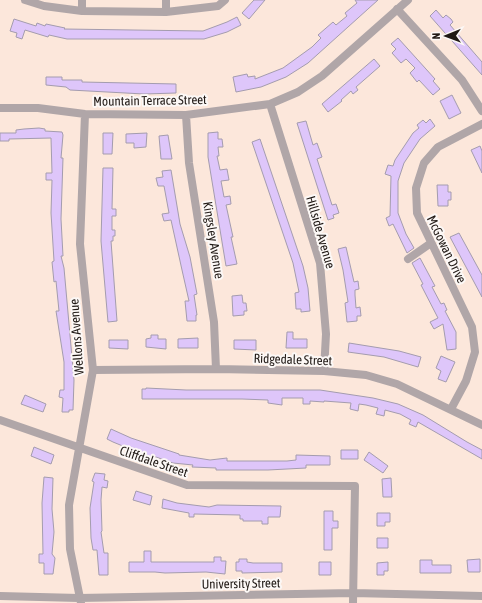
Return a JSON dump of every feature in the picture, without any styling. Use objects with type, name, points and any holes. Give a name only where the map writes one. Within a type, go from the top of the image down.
[{"type":"street","points":[[25,0],[44,6],[82,10],[166,12],[218,6],[225,0]]},
{"type":"street","points":[[82,0],[82,10]]},
{"type":"street","points":[[166,0],[166,12]]},
{"type":"street","name":"Mountain Terrace Street","points":[[0,108],[38,108],[85,114],[186,114],[270,104],[298,92],[322,76],[408,0]]},
{"type":"street","points":[[397,9],[462,80],[482,111]]},
{"type":"street","name":"Hillside Avenue","points":[[270,104],[320,263],[326,334],[324,371]]},
{"type":"street","name":"Wellons Avenue","points":[[80,600],[70,549],[69,505],[80,448],[92,370],[80,244],[85,114]]},
{"type":"street","name":"Kingsley Avenue","points":[[186,114],[189,163],[214,322],[216,369]]},
{"type":"street","name":"McGowan Drive","points":[[451,409],[466,381],[475,352],[472,327],[416,213],[416,188],[424,163],[438,147],[482,124]]},
{"type":"street","points":[[408,259],[431,243]]},
{"type":"street","name":"Ridgedale Street","points":[[92,370],[216,369],[324,371],[366,375],[397,384],[482,425]]},
{"type":"street","name":"Cliffdale Street","points":[[0,420],[187,485],[355,486],[353,593]]},
{"type":"street","points":[[353,593],[353,603]]},
{"type":"street","name":"University Street","points":[[0,596],[80,600],[227,599],[353,593],[482,597]]},
{"type":"street","points":[[482,597],[482,603]]},
{"type":"building","points":[[254,0],[265,0],[249,19],[242,13]]},
{"type":"building","points":[[355,0],[378,0],[308,63],[286,77],[261,87],[236,92],[233,77],[247,74],[248,77],[255,76],[255,79],[283,68],[312,47],[321,38],[318,35],[333,22],[336,25],[347,16],[345,13],[357,3]]},
{"type":"building","points":[[436,10],[443,18],[446,15],[451,19],[453,22],[450,25],[482,62],[482,75],[430,16]]},
{"type":"building","points":[[237,17],[241,25],[227,32],[204,39],[67,39],[49,35],[48,37],[25,30],[22,39],[16,37],[17,33],[10,31],[14,19],[36,26],[37,23],[45,26],[46,24],[65,28],[64,29],[203,31]]},
{"type":"building","points":[[398,38],[435,79],[433,81],[440,89],[433,95],[419,80],[417,82],[410,73],[415,68],[406,59],[401,63],[392,53],[396,49],[391,44]]},
{"type":"building","points":[[374,59],[380,66],[356,87],[358,90],[353,94],[351,91],[341,100],[342,101],[328,112],[322,104]]},
{"type":"building","points":[[46,77],[62,77],[62,80],[82,80],[82,82],[176,84],[176,93],[144,94],[70,90],[66,87],[46,85]]},
{"type":"building","points":[[452,95],[461,113],[449,119],[440,101]]},
{"type":"building","points":[[430,119],[435,126],[420,139],[404,163],[398,181],[398,213],[406,234],[414,248],[407,253],[393,224],[389,226],[386,218],[390,216],[391,176],[385,174],[388,165],[393,166],[395,160],[413,133],[419,128],[417,125],[423,120],[426,123]]},
{"type":"building","points":[[306,121],[313,145],[317,143],[322,157],[317,159],[332,205],[336,204],[339,213],[333,215],[334,218],[328,220],[297,123]]},
{"type":"building","points":[[39,128],[45,129],[45,131],[62,132],[63,135],[61,158],[63,158],[61,219],[63,256],[61,256],[64,268],[74,380],[73,410],[69,410],[69,412],[62,412],[63,398],[59,397],[60,390],[64,390],[64,362],[56,311],[59,311],[56,281],[54,282],[52,262],[54,261],[51,213],[52,180],[46,180],[46,173],[52,173],[51,138],[9,139],[9,141],[0,141],[0,133],[16,133],[16,130]]},
{"type":"building","points":[[218,132],[218,139],[222,139],[223,147],[218,147],[219,156],[217,156],[220,170],[227,169],[229,180],[221,181],[224,197],[230,196],[231,204],[226,205],[237,264],[226,266],[208,157],[208,133]]},
{"type":"building","points":[[103,133],[113,133],[112,154],[103,154]]},
{"type":"building","points":[[147,133],[146,147],[134,148],[134,143],[126,143],[126,134]]},
{"type":"building","points":[[168,135],[172,159],[161,159],[159,136]]},
{"type":"building","points":[[260,139],[303,266],[308,288],[310,311],[301,312],[301,309],[296,309],[295,293],[299,292],[293,263],[252,142]]},
{"type":"building","points":[[480,146],[482,151],[482,173],[471,150]]},
{"type":"building","points":[[103,168],[113,168],[112,209],[116,209],[116,216],[112,216],[112,230],[115,230],[115,236],[113,236],[113,241],[111,241],[117,321],[108,322],[101,241]]},
{"type":"building","points":[[171,170],[180,224],[190,257],[197,294],[194,295],[197,315],[196,321],[187,321],[185,301],[189,301],[171,220],[164,221],[162,214],[169,213],[164,186],[158,186],[156,178],[163,177],[162,171]]},
{"type":"building","points":[[437,185],[448,185],[448,192],[451,192],[451,200],[448,200],[448,206],[438,206]]},
{"type":"building","points":[[459,233],[482,275],[482,297],[450,237]]},
{"type":"building","points":[[346,247],[354,282],[358,281],[359,289],[355,290],[356,308],[360,307],[361,316],[357,316],[357,321],[347,322],[345,303],[348,302],[338,249]]},
{"type":"building","points":[[420,258],[435,286],[432,287],[441,304],[444,303],[447,310],[445,311],[456,332],[456,349],[447,350],[443,324],[434,329],[430,322],[438,318],[421,285],[423,284],[412,263]]},
{"type":"building","points":[[242,295],[243,303],[246,303],[247,311],[244,311],[244,315],[233,316],[232,296]]},
{"type":"building","points":[[287,332],[293,332],[293,339],[307,339],[307,348],[286,348]]},
{"type":"building","points":[[151,335],[158,335],[158,339],[166,339],[166,349],[146,347],[146,339],[151,338]]},
{"type":"building","points":[[198,338],[198,348],[178,348],[178,339]]},
{"type":"building","points":[[109,340],[128,340],[128,349],[109,348]]},
{"type":"building","points":[[234,340],[256,340],[256,350],[234,349]]},
{"type":"building","points":[[349,343],[399,351],[421,357],[418,367],[384,357],[348,352]]},
{"type":"building","points":[[441,356],[455,362],[446,382],[438,379],[441,371],[436,368]]},
{"type":"building","points":[[142,389],[186,390],[320,390],[373,398],[398,404],[423,415],[482,450],[482,459],[418,422],[416,427],[409,424],[411,420],[400,414],[385,410],[384,416],[376,414],[378,408],[366,405],[359,404],[358,411],[350,409],[351,403],[310,401],[310,404],[303,404],[303,398],[282,398],[282,405],[268,403],[268,400],[142,399]]},
{"type":"building","points":[[25,395],[46,404],[43,412],[21,404]]},
{"type":"building","points":[[111,429],[131,438],[179,455],[210,460],[227,458],[227,461],[287,461],[296,460],[296,455],[330,456],[330,465],[306,465],[306,468],[268,470],[216,470],[216,468],[192,467],[193,465],[173,463],[153,456],[152,458],[113,442],[107,439]]},
{"type":"building","points":[[34,447],[54,455],[51,464],[31,456]]},
{"type":"building","points":[[341,450],[358,450],[358,459],[341,459]]},
{"type":"building","points":[[369,452],[388,466],[383,473],[364,460]]},
{"type":"building","points":[[95,473],[105,474],[104,480],[108,481],[107,488],[102,487],[101,532],[104,553],[108,553],[108,575],[99,575],[97,550],[93,550],[91,538],[90,508],[94,482],[92,481]]},
{"type":"building","points":[[44,477],[53,478],[52,509],[54,532],[52,554],[55,558],[53,574],[44,574],[44,563],[39,563],[39,554],[43,554],[42,503]]},
{"type":"building","points":[[391,478],[392,497],[383,497],[382,479]]},
{"type":"building","points":[[136,491],[152,496],[150,505],[133,500]]},
{"type":"building","points":[[163,499],[177,503],[209,507],[217,505],[281,506],[280,517],[268,517],[268,524],[262,524],[262,521],[243,521],[243,519],[240,519],[240,515],[194,514],[194,517],[189,517],[189,513],[162,508]]},
{"type":"building","points":[[324,511],[333,511],[333,521],[338,521],[338,528],[332,528],[332,550],[324,550]]},
{"type":"building","points":[[377,513],[390,513],[390,522],[385,522],[385,526],[377,526]]},
{"type":"building","points":[[377,538],[388,538],[388,548],[377,548]]},
{"type":"building","points":[[144,551],[151,551],[151,562],[214,562],[214,557],[221,557],[221,561],[226,561],[225,574],[206,572],[129,572],[129,562],[144,562]]},
{"type":"building","points":[[239,559],[247,559],[247,562],[253,563],[282,563],[282,572],[242,573],[242,571],[236,571],[236,562],[239,562]]},
{"type":"building","points":[[480,559],[480,572],[468,572],[467,560]]},
{"type":"building","points":[[420,560],[432,560],[432,565],[451,565],[451,573],[420,573]]},
{"type":"building","points":[[319,562],[331,562],[331,575],[319,575]]},
{"type":"building","points":[[388,562],[388,571],[384,571],[384,575],[377,575],[377,563]]}]
